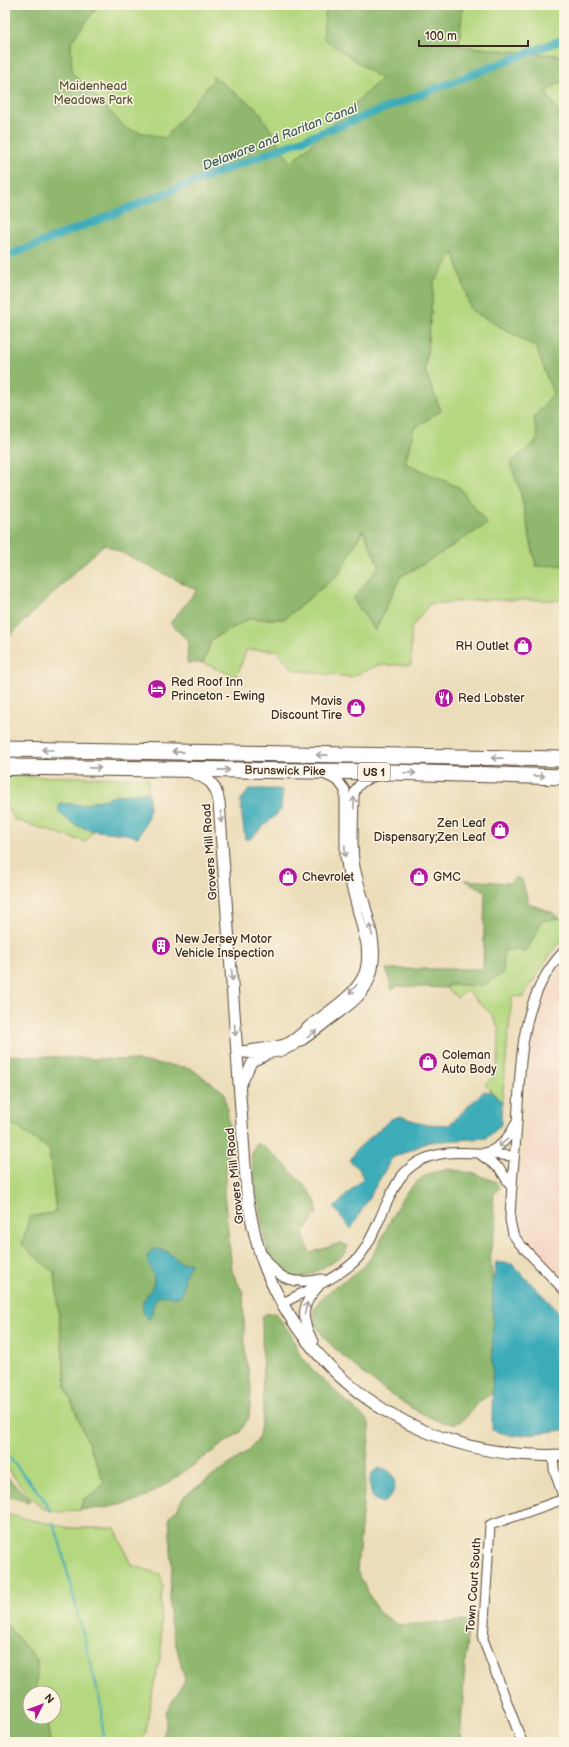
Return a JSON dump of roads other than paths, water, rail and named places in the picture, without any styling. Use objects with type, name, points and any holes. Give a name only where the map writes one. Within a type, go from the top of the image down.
[{"type":"highway","name":"Brunswick Pike","points":[[5,749],[564,759]]},
{"type":"highway","name":"Brunswick Pike","points":[[8,767],[389,772],[564,777]]},
{"type":"street","name":"Grovers Mill Road","points":[[184,770],[210,780],[215,788],[220,802],[247,1194],[250,1214],[259,1249],[271,1281],[282,1303],[304,1337],[321,1356],[348,1384],[386,1412],[422,1431],[481,1450],[516,1455],[560,1455]]},
{"type":"street","points":[[237,1052],[258,1047],[277,1045],[292,1039],[349,994],[363,976],[366,966],[366,944],[348,874],[345,856],[345,790],[334,778],[317,771]]},
{"type":"street","points":[[240,1089],[252,1062],[269,1055],[285,1051],[298,1044],[354,1000],[366,986],[372,972],[375,950],[355,866],[354,795],[355,790],[363,781],[389,772]]},
{"type":"street","points":[[564,951],[542,979],[526,1022],[522,1047],[510,1220],[515,1237],[521,1246],[564,1290]]},
{"type":"street","points":[[237,1052],[269,1055]]},
{"type":"street","points":[[480,1154],[491,1151],[504,1142],[517,1122]]},
{"type":"street","points":[[282,1303],[335,1275],[352,1264],[363,1252],[395,1186],[409,1169],[427,1157],[450,1152],[514,1156]]},
{"type":"street","points":[[480,1154],[500,1169],[512,1188]]},
{"type":"street","points":[[259,1249],[274,1270],[290,1280],[305,1282],[335,1275]]},
{"type":"street","points":[[321,1356],[305,1326],[305,1310],[312,1294],[335,1275]]},
{"type":"street","name":"Town Court South","points":[[522,1742],[483,1639],[490,1525],[564,1499],[554,1469],[560,1455]]},
{"type":"water","points":[[250,789],[279,789],[283,791],[281,810],[250,839],[245,839],[240,801]]},
{"type":"water","points":[[148,793],[148,816],[138,837],[96,831],[80,827],[70,822],[58,811],[60,803],[82,805],[120,795]]},
{"type":"water","points":[[484,1091],[491,1092],[502,1102],[501,1125],[487,1138],[429,1142],[392,1158],[351,1229],[334,1208],[363,1178],[359,1169],[350,1161],[355,1151],[391,1119],[400,1116],[423,1124],[449,1125]]},
{"type":"water","points":[[157,1249],[166,1251],[181,1263],[190,1262],[191,1264],[185,1275],[182,1294],[177,1297],[162,1295],[158,1297],[154,1303],[150,1318],[148,1320],[142,1308],[143,1302],[151,1289],[154,1279],[148,1262],[148,1255],[152,1250]]},
{"type":"water","points":[[496,1262],[512,1264],[564,1317],[564,1430],[513,1436],[492,1430],[493,1283]]},
{"type":"water","points":[[380,1468],[391,1473],[395,1483],[392,1494],[382,1503],[374,1499],[370,1486],[373,1473]]},
{"type":"waterway","points":[[5,28],[8,19],[8,5]]},
{"type":"waterway","name":"Delaware and Raritan Canal","points":[[5,257],[181,187],[564,39]]},
{"type":"waterway","points":[[5,1452],[43,1498],[50,1511]]},
{"type":"waterway","points":[[53,1522],[59,1539],[102,1709],[103,1742]]},
{"type":"place","name":"RH Outlet","points":[[523,646]]},
{"type":"place","name":"Red Roof Inn Princeton - Ewing","points":[[157,689]]},
{"type":"place","name":"Red Lobster","points":[[444,698]]},
{"type":"place","name":"Mavis Discount Tire","points":[[356,708]]},
{"type":"place","name":"Zen Leaf Dispensary;Zen Leaf","points":[[500,830]]},
{"type":"place","name":"Chevrolet","points":[[288,877]]},
{"type":"place","name":"GMC","points":[[419,877]]},
{"type":"place","name":"New Jersey Motor Vehicle Inspection","points":[[161,946]]},
{"type":"place","name":"Coleman Auto Body","points":[[428,1062]]},
{"type":"park label","name":"Maidenhead Meadows Park","points":[[93,93]]}]
